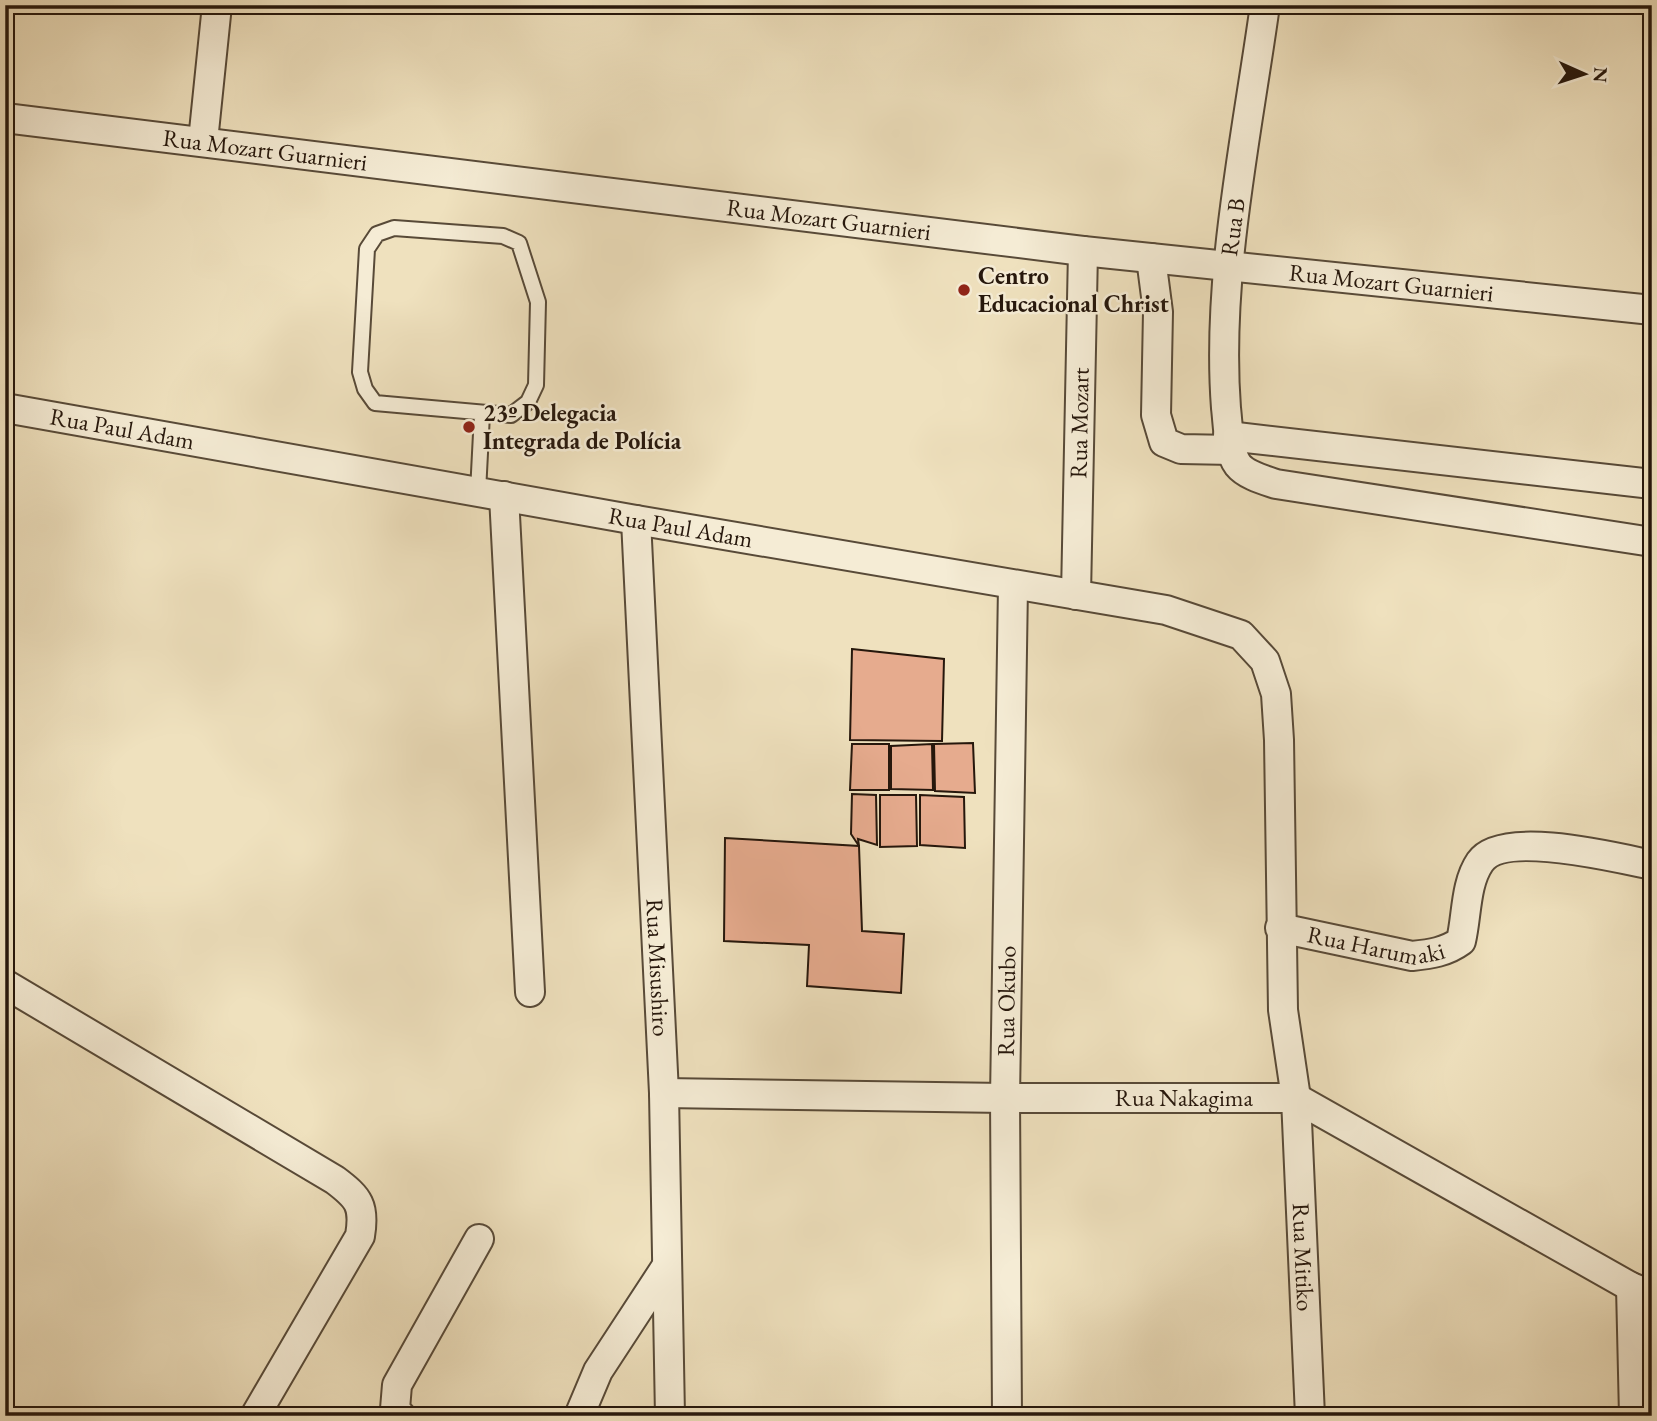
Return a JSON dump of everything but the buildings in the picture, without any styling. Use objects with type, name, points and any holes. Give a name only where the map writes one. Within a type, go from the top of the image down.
[{"type":"street","points":[[204,141],[217,5]]},
{"type":"street","name":"Rua B","points":[[1231,443],[1225,387],[1228,266],[1265,5]]},
{"type":"street","name":"Rua Mozart Guarnieri","points":[[5,118],[1083,251],[1652,310]]},
{"type":"street","name":"Rua Mozart","points":[[1076,595],[1083,251]]},
{"type":"street","points":[[1151,258],[1158,312],[1156,415],[1164,442],[1181,449],[1231,443],[1652,484]]},
{"type":"street","name":"Rua Paul Adam","points":[[5,408],[1013,586],[1166,610],[1241,635],[1265,661],[1276,694],[1279,740]]},
{"type":"street","points":[[1231,443],[1238,465],[1256,477],[1276,484],[1652,542]]},
{"type":"street","points":[[491,494],[530,992]]},
{"type":"street","name":"Rua Misushiro","points":[[636,520],[664,1093],[670,1416]]},
{"type":"street","name":"Rua Okubo","points":[[1007,1416],[1005,1098],[1013,586]]},
{"type":"street","name":"Rua Harumaki","points":[[1279,740],[1283,1010],[1296,1098]]},
{"type":"street","name":"Rua Harumaki","points":[[1280,928],[1412,956],[1433,954],[1450,949],[1461,941],[1470,885],[1480,861],[1493,851],[1520,847],[1580,850],[1652,865]]},
{"type":"street","points":[[5,984],[335,1180],[356,1196],[363,1216],[360,1236],[255,1416]]},
{"type":"street","name":"Rua Nakagima","points":[[664,1093],[1005,1098],[1296,1098],[1641,1291]]},
{"type":"street","name":"Rua Mitiko","points":[[1296,1098],[1310,1416]]},
{"type":"street","points":[[401,1416],[395,1409],[397,1385],[479,1239]]},
{"type":"street","points":[[579,1416],[598,1371],[666,1267]]},
{"type":"street","points":[[1634,1416],[1641,1291]]},
{"type":"lane","points":[[394,228],[503,236],[519,243],[538,302],[536,385],[528,402],[511,415],[482,414],[375,402],[365,389],[360,372],[367,248],[377,234],[394,228]]},
{"type":"lane","points":[[482,414],[491,494]]},
{"type":"place","name":"Centro Educacional Christ","points":[[964,290]]},
{"type":"place","name":"23º Delegacia Integrada de Polícia","points":[[469,427]]}]
